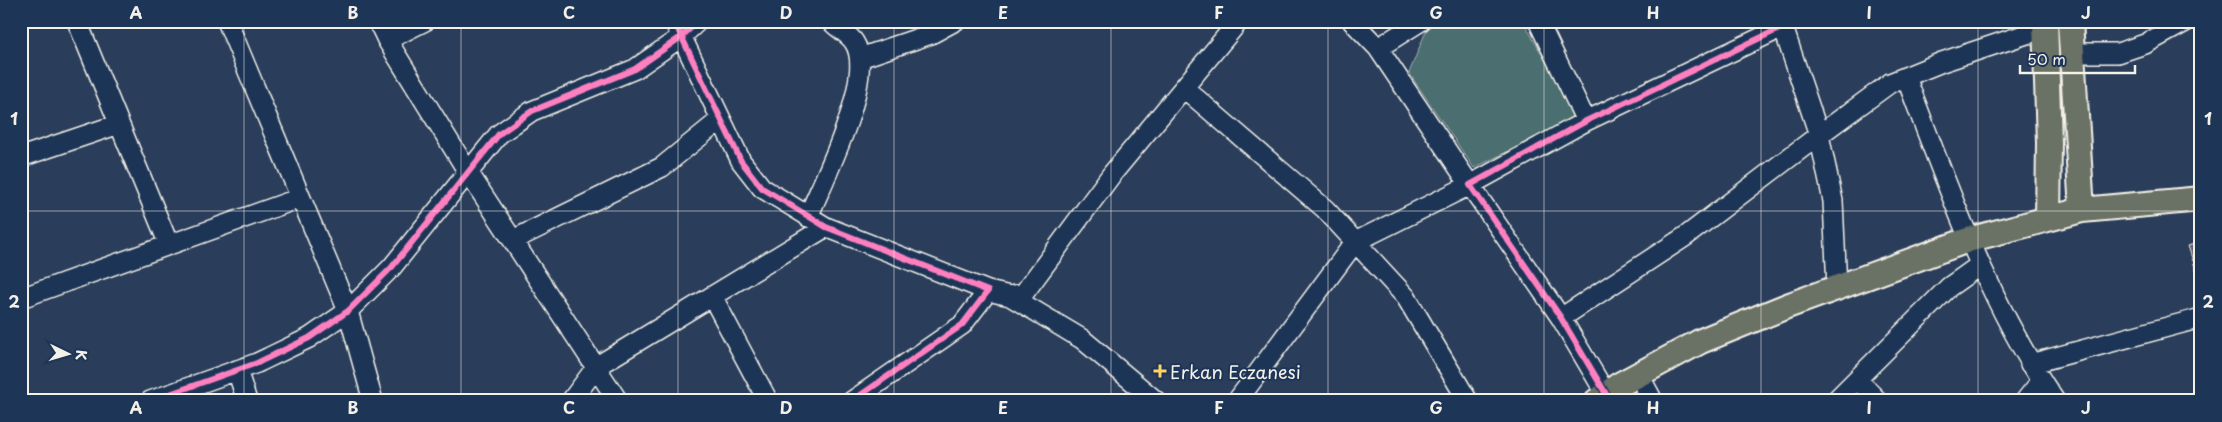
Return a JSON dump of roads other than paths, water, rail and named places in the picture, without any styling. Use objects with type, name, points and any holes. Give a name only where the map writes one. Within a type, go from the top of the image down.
[{"type":"main road","points":[[2070,21],[2082,210]]},
{"type":"main road","points":[[2045,25],[2049,143],[2048,220]]},
{"type":"main road","points":[[1601,398],[1701,341],[1968,240],[2082,210],[2201,200]]},
{"type":"street","points":[[77,21],[170,245]]},
{"type":"street","points":[[227,21],[348,312],[373,401]]},
{"type":"street","points":[[378,21],[387,40],[468,172],[597,366],[618,401]]},
{"type":"street","points":[[387,40],[425,21]]},
{"type":"street","points":[[150,401],[257,363],[309,338],[348,312],[392,266],[498,134],[532,111],[635,69],[677,29],[698,21]]},
{"type":"street","points":[[808,217],[851,111],[860,78],[860,58],[854,42],[831,21]]},
{"type":"street","points":[[860,58],[931,34],[955,21]]},
{"type":"street","points":[[1010,296],[1024,293],[1112,174],[1239,21]]},
{"type":"street","points":[[1352,21],[1378,48],[1561,318],[1601,398]]},
{"type":"street","points":[[1378,48],[1421,21]]},
{"type":"street","points":[[1538,21],[1586,121]]},
{"type":"street","points":[[2071,53],[2118,53],[2145,44],[2186,21]]},
{"type":"street","points":[[1237,401],[1356,242],[1470,185],[1586,121],[1782,24],[1819,135],[1832,201],[1837,288]]},
{"type":"street","points":[[1561,318],[1686,236],[1890,83],[2045,25]]},
{"type":"street","points":[[677,29],[741,161],[762,188],[826,227],[988,291],[1010,296],[1082,339],[1156,401]]},
{"type":"street","points":[[1906,77],[1968,240],[2030,364],[2055,401]]},
{"type":"street","points":[[1184,88],[1325,209],[1406,297],[1468,401]]},
{"type":"street","points":[[513,240],[662,167],[720,120]]},
{"type":"street","points":[[21,157],[119,124]]},
{"type":"street","points":[[21,298],[300,198]]},
{"type":"street","points":[[572,401],[597,366],[826,227]]},
{"type":"street","points":[[1835,401],[1949,287],[1980,265]]},
{"type":"street","points":[[852,401],[962,324],[988,291]]},
{"type":"street","points":[[712,296],[768,401]]},
{"type":"street","points":[[2030,364],[2201,318]]},
{"type":"street","points":[[237,370],[247,401]]},
{"type":"street","points":[[1639,375],[1653,401]]},
{"type":"street","points":[[1856,379],[1878,401]]},
{"type":"street","points":[[2025,401],[2041,381]]},
{"type":"place","name":"Erkan Eczanesi","points":[[1160,371]]}]
